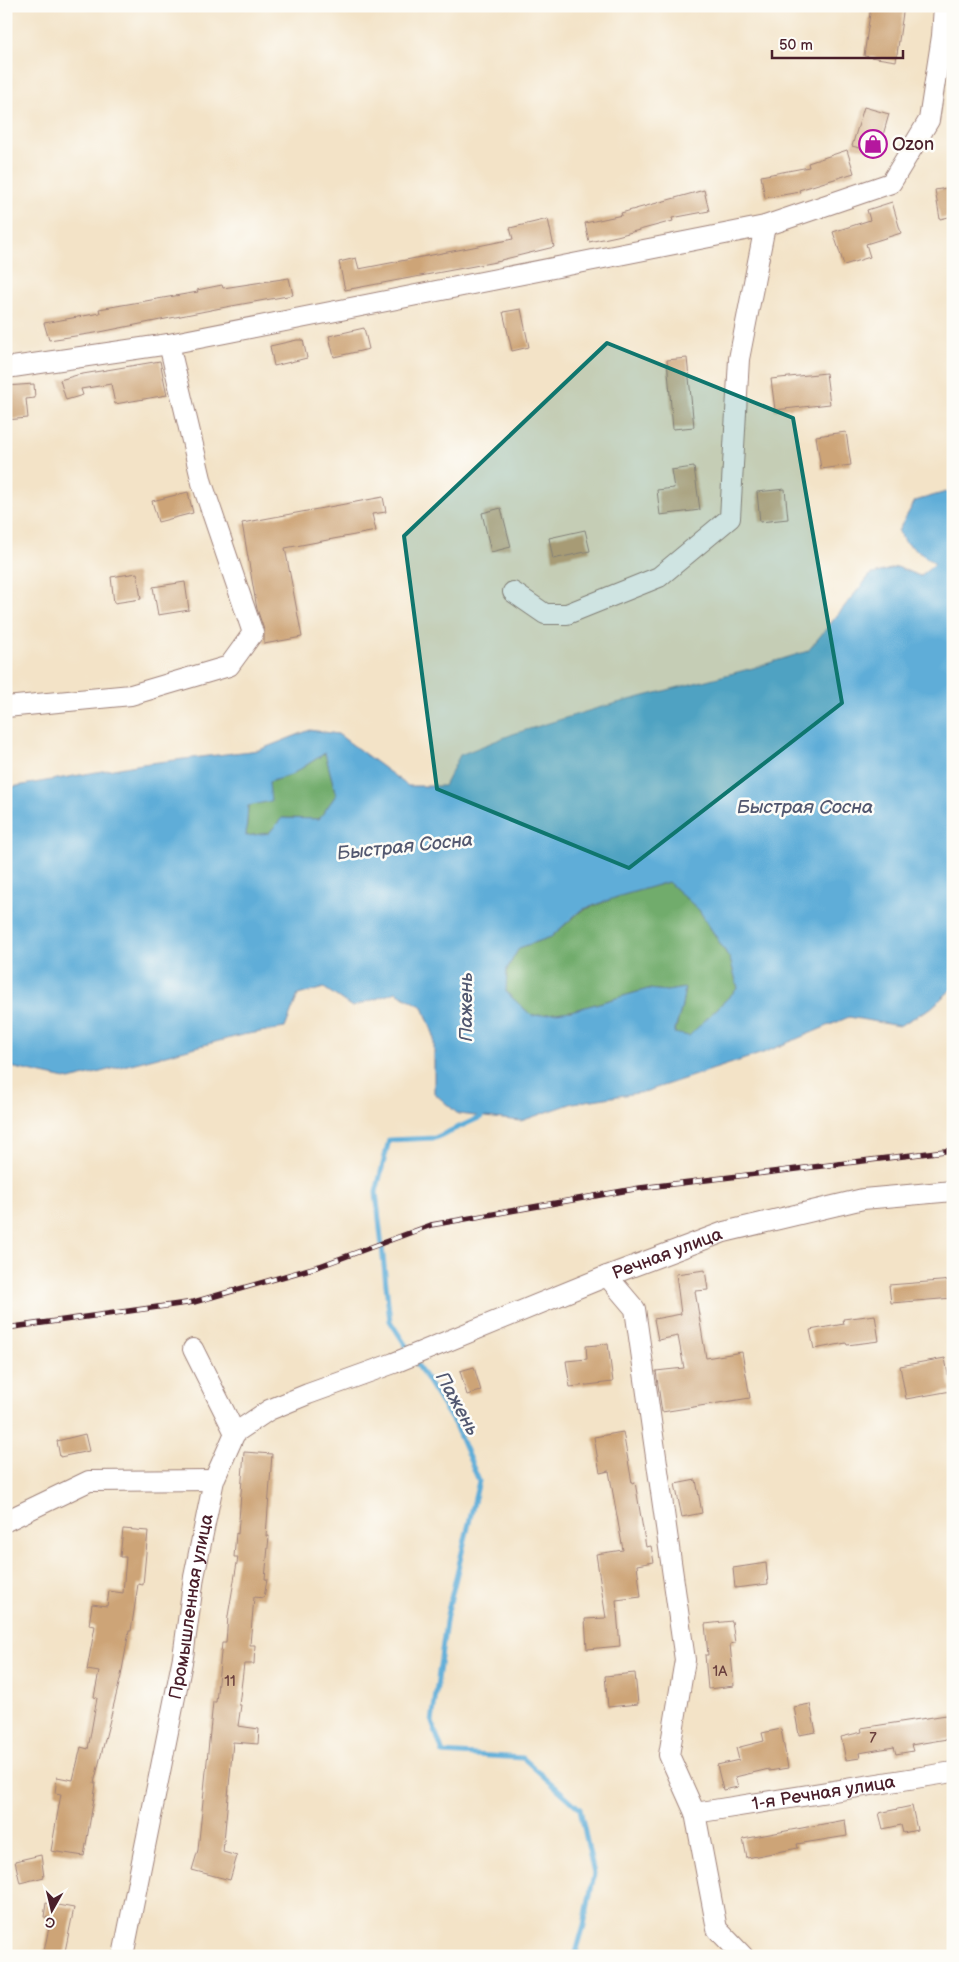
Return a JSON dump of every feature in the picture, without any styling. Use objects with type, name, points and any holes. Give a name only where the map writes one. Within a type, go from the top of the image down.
[{"type":"street","points":[[6,368],[169,344],[765,226],[891,182],[929,120],[947,42],[944,6]]},
{"type":"street","points":[[513,592],[545,614],[567,614],[659,577],[730,518],[739,359],[765,226]]},
{"type":"street","points":[[6,707],[131,695],[229,666],[253,633],[202,483],[169,344]]},
{"type":"street","name":"Речная улица","points":[[234,1433],[269,1410],[308,1394],[394,1363],[607,1276],[724,1232],[863,1199],[953,1191]]},
{"type":"street","points":[[607,1276],[635,1309],[685,1660],[669,1755],[695,1813],[717,1929],[743,1956]]},
{"type":"street","points":[[193,1349],[234,1433]]},
{"type":"street","name":"Промышленная улица","points":[[123,1956],[183,1657],[194,1577],[214,1480],[234,1433]]},
{"type":"street","points":[[6,1521],[89,1481],[214,1480]]},
{"type":"street","name":"1-я Речная улица","points":[[695,1813],[953,1772]]},
{"type":"highlighted area","points":[[607,343],[793,418],[842,703],[629,868],[437,789],[404,536]]},
{"type":"green space","points":[[325,753],[336,795],[319,819],[282,818],[269,833],[246,836],[248,806],[269,782],[291,775]]},
{"type":"green space","points":[[668,882],[699,910],[730,959],[738,988],[689,1036],[674,1034],[685,988],[667,991],[648,989],[571,1011],[532,1016],[506,992],[507,969],[519,948],[551,937],[581,911],[620,896]]},
{"type":"water","name":"Быстрая Сосна","points":[[953,490],[953,988],[931,1008],[899,1026],[849,1017],[763,1053],[644,1092],[573,1103],[521,1121],[458,1114],[434,1093],[434,1036],[423,1007],[396,992],[352,1007],[324,988],[298,995],[285,1028],[242,1035],[70,1080],[6,1066],[6,788],[142,764],[259,750],[310,730],[338,734],[408,786],[444,786],[460,755],[513,734],[598,708],[753,668],[808,651],[870,575],[897,567],[920,576],[935,564],[904,541],[898,531],[915,501]],"holes":[[[325,753],[336,795],[319,819],[282,818],[269,833],[246,836],[248,806],[271,801],[269,782],[291,775]],[[668,882],[699,910],[730,959],[738,988],[689,1036],[674,1033],[685,988],[667,991],[648,989],[571,1011],[532,1016],[506,992],[507,969],[519,948],[551,937],[581,910]]]},
{"type":"building","points":[[871,6],[904,6],[896,61],[864,56]]},
{"type":"building","points":[[864,107],[889,114],[878,153],[852,146]]},
{"type":"building","points":[[847,150],[854,173],[799,190],[800,192],[765,198],[761,176],[809,167],[808,163]]},
{"type":"building","points":[[953,187],[953,216],[940,219],[935,190]]},
{"type":"building","points":[[704,190],[709,211],[672,218],[673,221],[589,242],[585,223],[622,215],[621,213]]},
{"type":"building","points":[[892,202],[901,233],[866,244],[870,257],[844,265],[833,232],[870,220],[867,210]]},
{"type":"building","points":[[548,219],[554,247],[501,261],[345,290],[339,262],[356,258],[359,269],[513,239],[510,228]]},
{"type":"building","points":[[289,278],[293,295],[95,333],[49,340],[44,323],[100,313],[99,309],[198,292],[197,290],[222,285],[223,288]]},
{"type":"building","points":[[521,309],[529,347],[512,351],[503,312]]},
{"type":"building","points":[[364,328],[369,349],[334,357],[329,336]]},
{"type":"building","points":[[303,340],[307,358],[274,366],[270,346]]},
{"type":"building","points":[[687,358],[694,427],[673,429],[667,360]]},
{"type":"building","points":[[160,361],[167,395],[115,404],[111,384],[81,389],[83,395],[66,400],[60,380],[77,375]]},
{"type":"building","points":[[826,373],[830,404],[775,410],[771,379]]},
{"type":"building","points":[[34,384],[35,398],[26,399],[28,418],[6,420],[6,386]]},
{"type":"building","points":[[846,432],[851,465],[821,469],[816,436]]},
{"type":"building","points":[[694,467],[700,510],[660,515],[657,490],[674,488],[671,470]]},
{"type":"building","points":[[785,489],[788,519],[760,522],[757,492]]},
{"type":"building","points":[[188,492],[193,513],[158,522],[152,501]]},
{"type":"building","points":[[383,497],[386,512],[372,514],[376,531],[285,548],[302,637],[264,644],[264,630],[257,609],[242,523]]},
{"type":"building","points":[[501,508],[511,547],[491,552],[482,513]]},
{"type":"building","points":[[585,530],[590,551],[553,559],[549,538]]},
{"type":"building","points":[[137,573],[141,599],[114,603],[111,577]]},
{"type":"building","points":[[185,582],[189,610],[158,615],[153,587]]},
{"type":"building","points":[[705,1270],[708,1290],[695,1291],[706,1358],[742,1352],[750,1398],[662,1412],[656,1371],[684,1368],[678,1336],[658,1340],[654,1319],[681,1314],[676,1274]]},
{"type":"building","points":[[953,1280],[953,1298],[891,1303],[889,1285]]},
{"type":"building","points":[[875,1315],[879,1341],[847,1345],[846,1343],[814,1349],[810,1330],[844,1324],[843,1319]]},
{"type":"building","points":[[608,1344],[613,1382],[570,1387],[566,1361],[587,1359],[586,1346]]},
{"type":"building","points":[[945,1358],[951,1391],[906,1399],[900,1366]]},
{"type":"building","points":[[474,1367],[481,1391],[467,1395],[460,1371]]},
{"type":"building","points":[[623,1432],[632,1483],[635,1482],[646,1547],[651,1546],[654,1562],[637,1565],[641,1597],[616,1600],[620,1646],[587,1649],[585,1619],[606,1618],[596,1554],[623,1550],[609,1471],[600,1473],[594,1437]]},
{"type":"building","points":[[85,1434],[89,1451],[60,1457],[57,1441]]},
{"type":"building","points":[[244,1452],[272,1454],[266,1536],[269,1536],[265,1579],[267,1579],[264,1598],[254,1597],[250,1645],[255,1645],[254,1664],[244,1664],[239,1705],[241,1705],[238,1726],[259,1729],[258,1744],[233,1742],[223,1852],[237,1856],[230,1880],[192,1870],[198,1850],[213,1702],[216,1702],[222,1643],[226,1643],[228,1616],[238,1557],[234,1557],[236,1533],[238,1534]]},
{"type":"building","points":[[696,1480],[702,1513],[682,1517],[675,1484]]},
{"type":"building","points":[[123,1529],[148,1531],[143,1585],[138,1584],[131,1631],[129,1631],[121,1676],[94,1783],[96,1783],[94,1798],[84,1856],[51,1851],[61,1794],[55,1793],[57,1777],[73,1780],[81,1747],[88,1749],[97,1698],[94,1697],[99,1672],[87,1670],[95,1626],[89,1625],[92,1604],[107,1606],[109,1591],[123,1593],[126,1557],[120,1557]]},
{"type":"building","points":[[766,1563],[768,1584],[735,1588],[733,1568]]},
{"type":"building","points":[[732,1621],[735,1643],[730,1644],[734,1686],[708,1689],[705,1655],[708,1655],[705,1624]]},
{"type":"building","points":[[635,1673],[638,1704],[608,1707],[605,1676]]},
{"type":"building","points":[[810,1704],[816,1732],[799,1735],[794,1707]]},
{"type":"building","points":[[953,1714],[953,1738],[911,1745],[913,1751],[896,1754],[894,1747],[859,1753],[860,1758],[846,1760],[841,1737],[862,1732],[861,1728]]},
{"type":"building","points":[[781,1729],[788,1768],[769,1771],[769,1769],[735,1777],[738,1787],[723,1790],[717,1765],[739,1760],[736,1748],[764,1741],[762,1733]]},
{"type":"building","points":[[912,1806],[917,1830],[903,1833],[901,1825],[883,1829],[879,1813]]},
{"type":"building","points":[[845,1820],[847,1836],[797,1844],[798,1848],[747,1858],[743,1839]]},
{"type":"building","points":[[41,1855],[44,1877],[20,1883],[15,1861]]},
{"type":"building","points":[[46,1903],[74,1908],[64,1956],[43,1956],[51,1918],[44,1917]]},
{"type":"waterway","name":"Пажень","points":[[410,1352],[390,1321],[376,1192],[389,1140],[435,1138],[481,1117],[481,1110]]},
{"type":"waterway","name":"Пажень","points":[[414,1359],[455,1425],[479,1481],[447,1615],[432,1722],[443,1753],[523,1758],[580,1809],[594,1874],[584,1925],[575,1956]]},
{"type":"railway","points":[[6,1328],[194,1302],[320,1266],[431,1225],[640,1188],[953,1150]]},
{"type":"place","name":"Ozon","points":[[873,144]]}]
